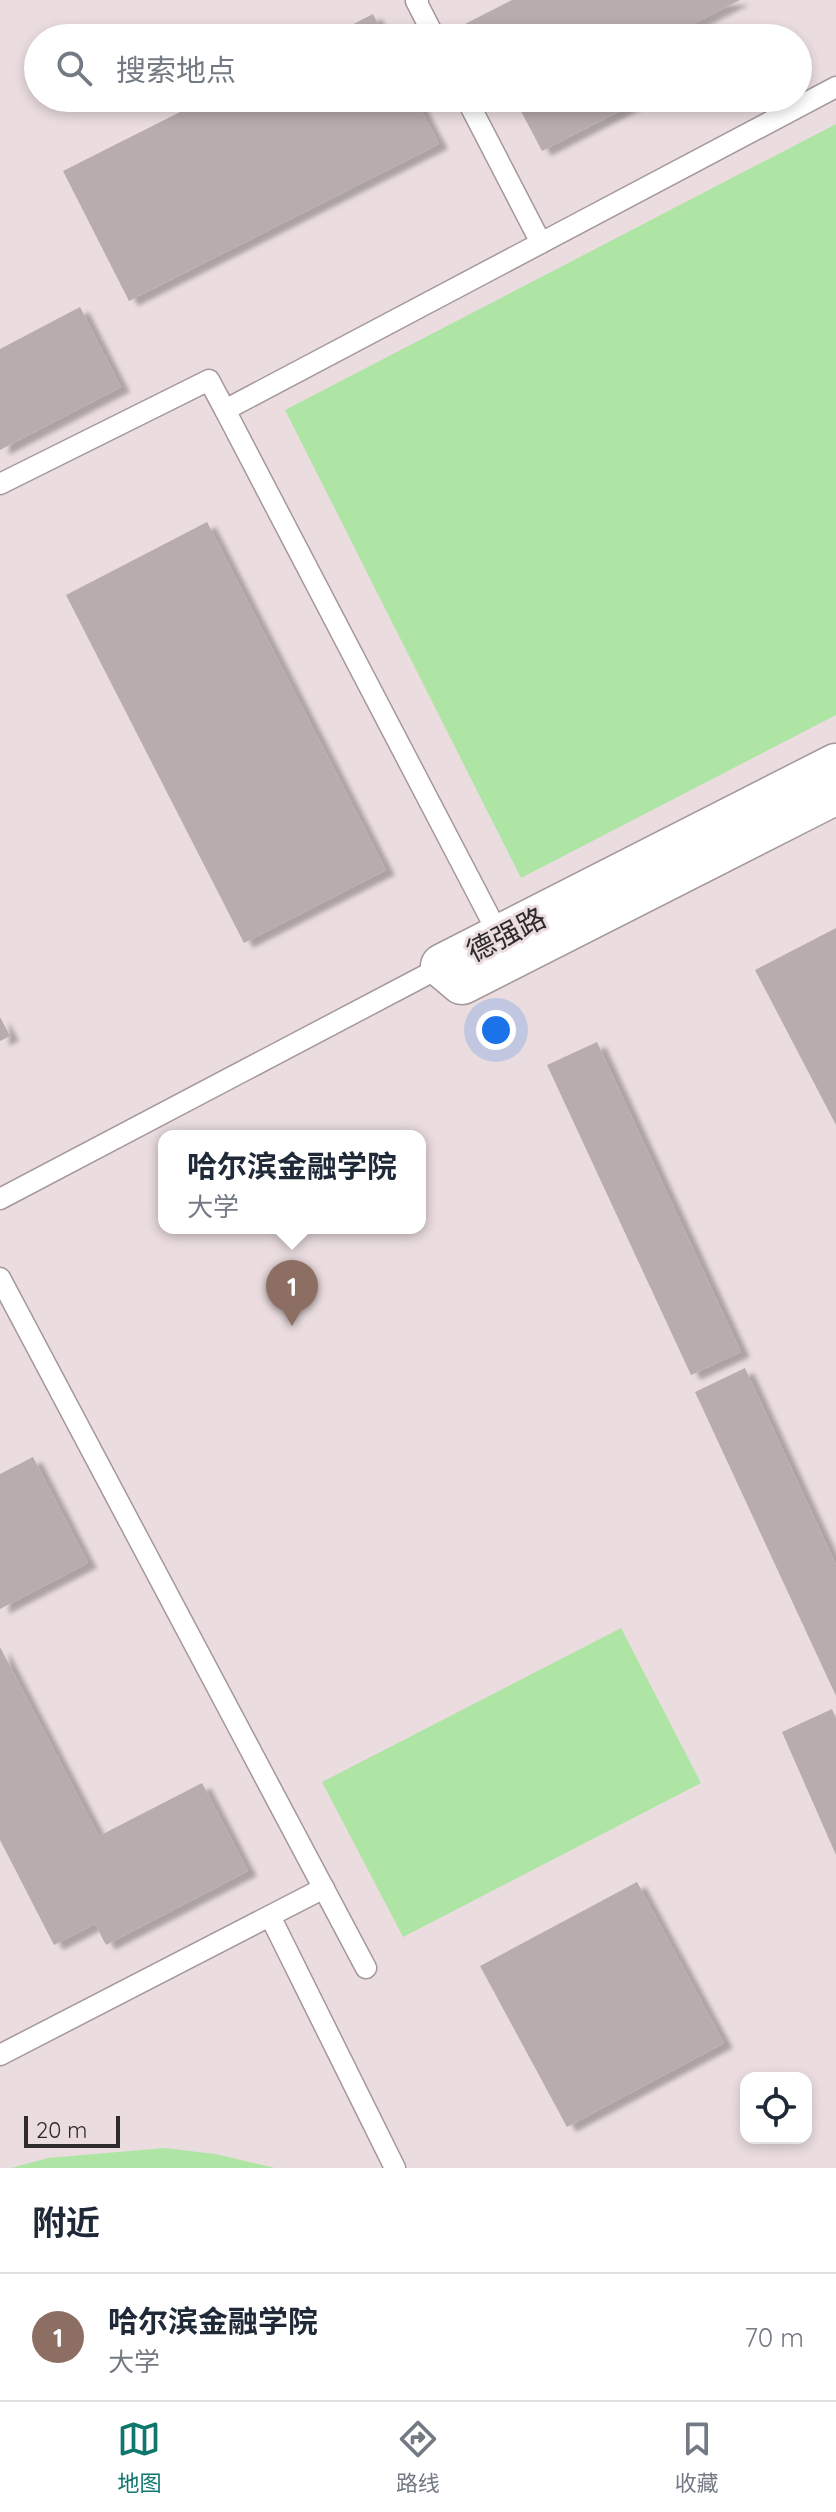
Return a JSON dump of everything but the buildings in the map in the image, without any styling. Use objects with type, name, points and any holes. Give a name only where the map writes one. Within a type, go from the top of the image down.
[{"type":"street","name":"德强路","points":[[836,766],[443,966],[462,982],[836,792]]},
{"type":"lane","points":[[418,0],[428,24]]},
{"type":"lane","points":[[812,100],[836,87]]},
{"type":"lane","points":[[473,112],[541,243]]},
{"type":"lane","points":[[225,410],[789,112]]},
{"type":"lane","points":[[0,484],[209,380],[500,937]]},
{"type":"lane","points":[[0,1199],[443,966]]},
{"type":"lane","points":[[0,1278],[366,1968]]},
{"type":"lane","points":[[0,2055],[324,1888]]},
{"type":"lane","points":[[270,1916],[395,2168]]},
{"type":"green space","points":[[836,124],[836,715],[521,878],[285,410]]},
{"type":"green space","points":[[621,1628],[701,1783],[403,1937],[322,1782]]},
{"type":"green space","points":[[165,2148],[215,2154],[275,2168],[11,2168],[48,2158]]},
{"type":"place","name":"哈尔滨金融学院","points":[[292,1326]]}]
